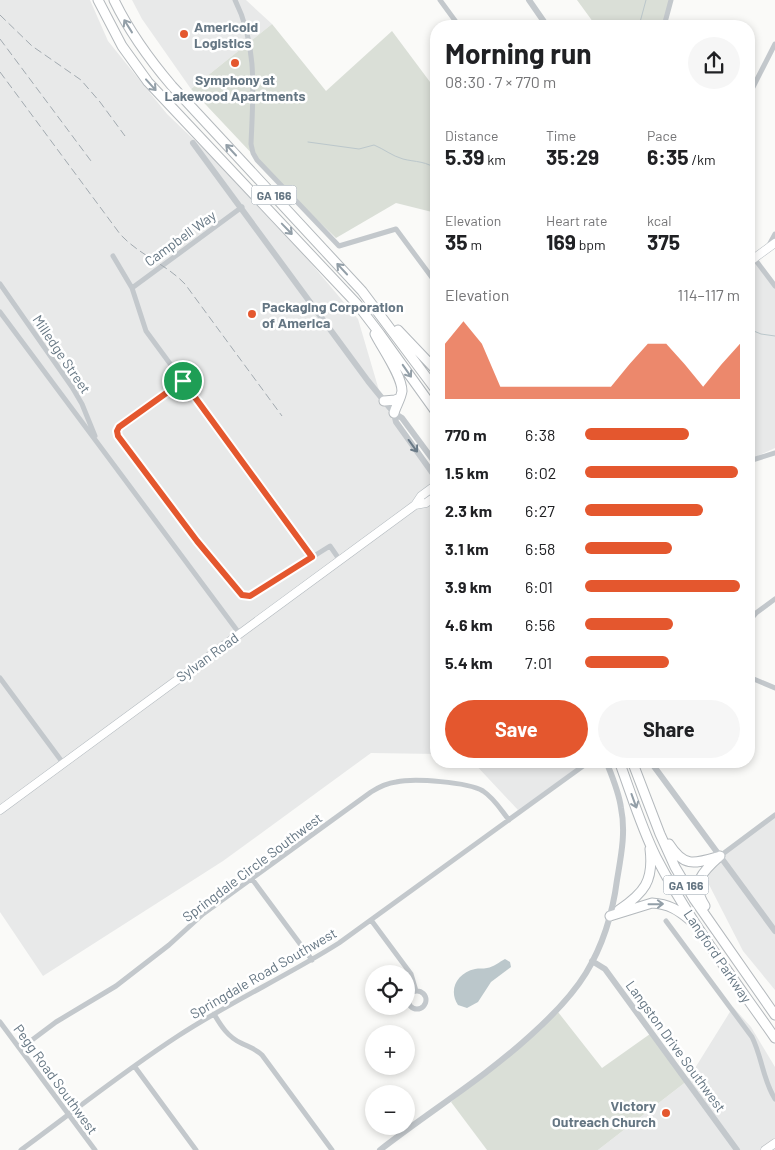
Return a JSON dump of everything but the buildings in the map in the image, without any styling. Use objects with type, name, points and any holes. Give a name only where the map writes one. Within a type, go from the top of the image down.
[{"type":"highway","name":"GA 166","points":[[98,0],[122,46],[148,82],[357,304],[430,404]]},
{"type":"highway","name":"GA 166","points":[[114,0],[122,17],[150,61],[362,291],[430,382]]},
{"type":"highway","points":[[362,291],[430,364]]},
{"type":"highway","points":[[357,304],[397,375],[402,388],[394,413]]},
{"type":"highway","points":[[384,400],[400,398]]},
{"type":"highway","name":"Langford Parkway","points":[[622,768],[649,842],[665,875],[697,926],[775,1038]]},
{"type":"highway","name":"Langford Parkway","points":[[635,768],[675,866],[694,899],[775,1015]]},
{"type":"highway","points":[[656,823],[675,854],[684,861],[700,862],[720,856]]},
{"type":"highway","points":[[610,916],[634,900],[646,886],[652,867],[649,842]]},
{"type":"highway","points":[[720,856],[704,870],[698,886],[700,898],[721,930],[725,942]]},
{"type":"highway","points":[[610,916],[652,903],[664,904],[675,908],[697,926]]},
{"type":"main road","points":[[755,258],[775,243]]},
{"type":"main road","name":"Sylvan Road","points":[[0,810],[415,505],[421,496],[430,489]]},
{"type":"main road","name":"Sylvan Road","points":[[415,505],[430,500]]},
{"type":"main road","points":[[765,1150],[775,1142]]},
{"type":"street","points":[[235,0],[246,26],[251,46],[254,72],[251,144],[257,160],[339,246],[396,229],[430,275]]},
{"type":"street","points":[[440,0],[455,20]]},
{"type":"street","points":[[528,0],[543,20]]},
{"type":"street","points":[[666,20],[671,0]]},
{"type":"street","points":[[755,83],[775,44]]},
{"type":"street","points":[[193,143],[384,400],[394,413],[402,418],[430,456]]},
{"type":"street","name":"Campbell Way","points":[[132,288],[242,208]]},
{"type":"street","points":[[766,249],[775,234]]},
{"type":"street","points":[[113,256],[132,288],[146,331],[312,557]]},
{"type":"street","points":[[755,263],[775,286]]},
{"type":"street","name":"Milledge Street","points":[[0,284],[72,387],[82,404],[97,442]]},
{"type":"street","name":"Milledge Street","points":[[0,312],[239,633]]},
{"type":"street","points":[[183,381],[119,427],[117,431],[118,436],[197,541],[245,596],[250,596],[330,546],[339,559]]},
{"type":"street","points":[[394,413],[396,422],[430,470]]},
{"type":"street","points":[[755,459],[775,452]]},
{"type":"street","points":[[755,615],[775,599]]},
{"type":"street","points":[[0,678],[63,763]]},
{"type":"street","points":[[755,680],[775,688]]},
{"type":"street","name":"Springdale Road Southwest","points":[[21,1150],[178,1036],[312,960],[371,920],[580,768]]},
{"type":"street","points":[[380,1150],[485,1074],[513,1051],[546,1022],[567,999],[586,973],[610,916],[624,834],[622,808],[608,768]]},
{"type":"street","points":[[655,768],[775,931]]},
{"type":"street","name":"Springdale Circle Southwest","points":[[20,1049],[56,1022],[116,986],[169,946],[204,914],[371,792],[394,782],[413,780],[474,787],[492,798],[509,820]]},
{"type":"street","points":[[720,856],[775,815]]},
{"type":"street","points":[[252,879],[312,960]]},
{"type":"street","points":[[371,920],[411,974],[416,991]]},
{"type":"street","points":[[666,921],[752,1037],[759,1051],[766,1082],[775,1099]]},
{"type":"street","name":"Langston Drive Southwest","points":[[592,961],[605,969],[737,1150]]},
{"type":"street","points":[[214,1014],[230,1037],[255,1048],[262,1054],[332,1150]]},
{"type":"street","name":"Pegg Road Southwest","points":[[0,1022],[94,1150]]},
{"type":"street","points":[[0,1034],[5,1029]]},
{"type":"street","points":[[135,1067],[196,1150]]},
{"type":"shaded area","points":[[0,0],[90,0],[108,41],[167,114],[260,203],[358,319],[383,404],[430,469],[430,754],[371,753],[223,861],[43,976],[0,912]]},
{"type":"shaded area","points":[[132,0],[246,0],[272,24],[191,89],[142,19]]},
{"type":"shaded area","points":[[577,0],[671,0],[666,20],[592,20]]},
{"type":"shaded area","points":[[272,24],[326,91],[392,31],[430,82],[430,212],[396,203],[336,238],[286,190],[191,89]]},
{"type":"shaded area","points":[[755,260],[775,286],[775,448],[755,457]]},
{"type":"shaded area","points":[[479,768],[577,768],[518,810]]},
{"type":"shaded area","points":[[775,815],[775,990],[743,951],[702,871]]},
{"type":"shaded area","points":[[505,959],[510,962],[511,967],[491,982],[478,1002],[467,1008],[458,1005],[455,999],[454,988],[463,974],[476,969],[494,966]]},
{"type":"shaded area","points":[[733,1007],[751,1027],[775,1067],[775,1150],[598,1150],[687,1081]]},
{"type":"shaded area","points":[[558,1012],[602,1068],[650,1034],[687,1081],[598,1150],[487,1150],[451,1102]]},
{"type":"waterway","points":[[641,20],[646,0]]},
{"type":"waterway","points":[[308,142],[359,149],[374,145],[399,158],[430,166]]},
{"type":"waterway","points":[[755,332],[775,336]]},
{"type":"railway","points":[[0,15],[32,46],[81,80],[125,136]]},
{"type":"railway","points":[[0,39],[91,161]]},
{"type":"railway","points":[[0,72],[120,234],[185,284],[282,416]]},
{"type":"place","name":"Americold Logistics","points":[[184,34]]},
{"type":"place","name":"Symphony at Lakewood Apartments","points":[[235,63]]},
{"type":"place","name":"Packaging Corporation of America","points":[[252,314]]},
{"type":"place","name":"Victory Outreach Church","points":[[666,1113]]},
{"type":"route","points":[[183,381],[312,557],[250,596],[242,595],[197,541],[118,436],[117,431],[119,427],[183,381]]}]
